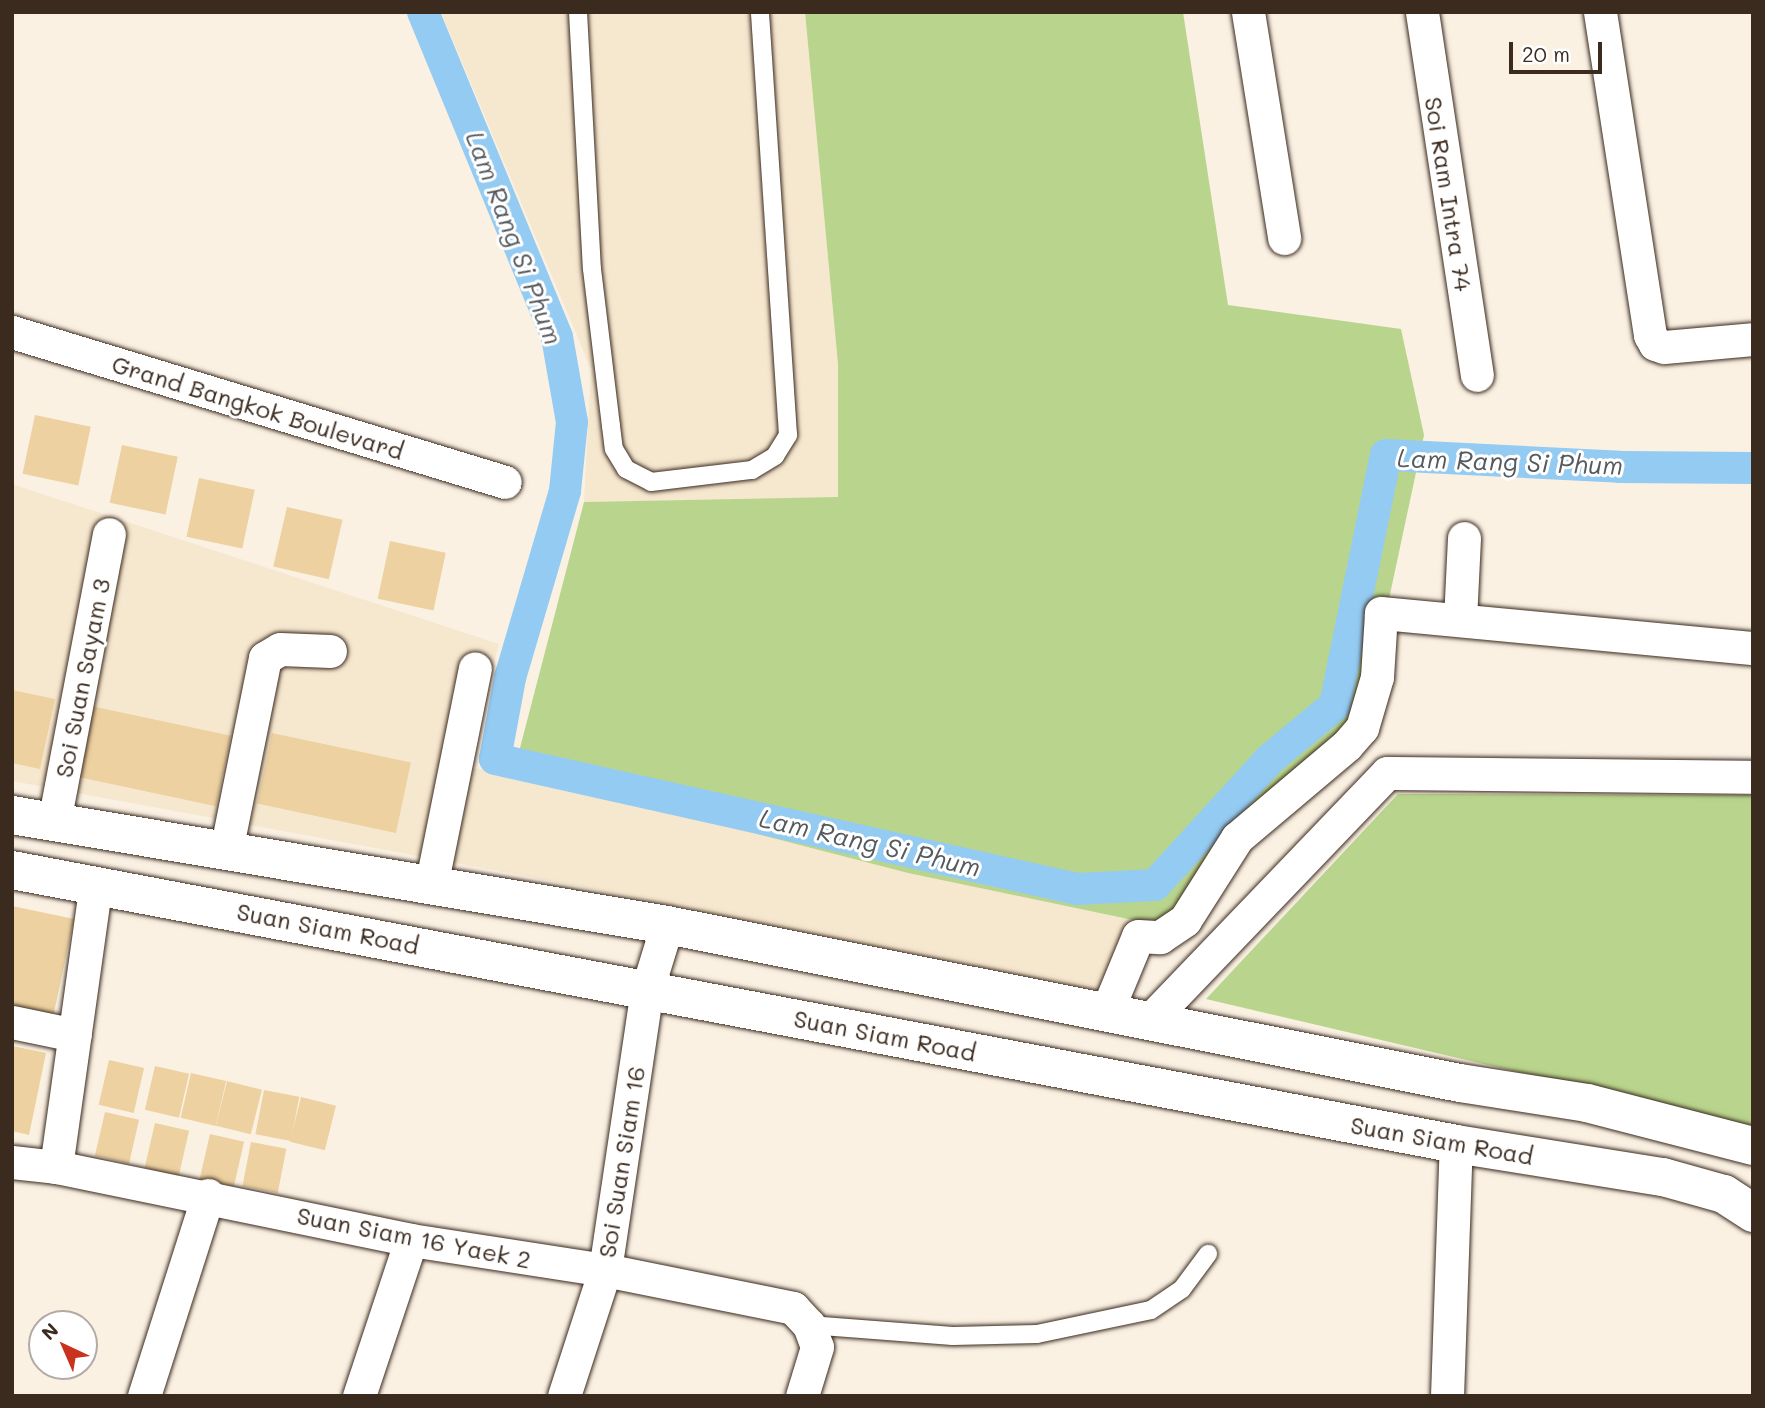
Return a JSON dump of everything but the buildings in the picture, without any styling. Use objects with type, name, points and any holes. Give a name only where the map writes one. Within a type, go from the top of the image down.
[{"type":"street","points":[[1248,12],[1284,238]]},
{"type":"street","name":"Soi Ram Intra 74","points":[[1422,12],[1477,375]]},
{"type":"street","points":[[1600,12],[1650,335],[1655,344],[1664,347],[1753,339]]},
{"type":"street","name":"Grand Bangkok Boulevard","points":[[12,332],[505,482]]},
{"type":"street","name":"Soi Suan Sayam 3","points":[[54,822],[109,534]]},
{"type":"street","points":[[1460,620],[1464,538]]},
{"type":"street","points":[[1107,1011],[1138,936],[1160,937],[1185,920],[1237,838],[1347,745],[1362,728],[1377,677],[1381,613],[1753,648]]},
{"type":"street","points":[[226,851],[265,658],[280,649],[330,651]]},
{"type":"street","points":[[431,886],[475,668]]},
{"type":"street","points":[[1151,1020],[1387,773],[1753,777]]},
{"type":"street","points":[[12,815],[667,925],[1460,1083],[1587,1103],[1753,1146]]},
{"type":"street","name":"Suan Siam Road","points":[[12,870],[1456,1144],[1663,1177],[1724,1194],[1753,1213]]},
{"type":"street","points":[[56,1167],[96,884]]},
{"type":"street","name":"Soi Suan Siam 16","points":[[564,1396],[605,1270],[647,990],[667,925]]},
{"type":"street","points":[[12,1022],[75,1035]]},
{"type":"street","points":[[1447,1396],[1456,1144]]},
{"type":"street","name":"Suan Siam 16 Yaek 2","points":[[12,1162],[56,1167],[208,1195],[411,1240],[605,1270],[793,1308],[809,1325]]},
{"type":"street","points":[[144,1396],[208,1195]]},
{"type":"street","points":[[359,1396],[411,1240]]},
{"type":"street","points":[[802,1396],[817,1347],[809,1325]]},
{"type":"lane","points":[[578,12],[592,269],[614,449],[626,469],[651,482],[752,470],[775,456],[788,435],[760,12]]},
{"type":"lane","points":[[809,1325],[953,1336],[1037,1334],[1151,1310],[1182,1289],[1208,1254]]},
{"type":"shaded area","points":[[441,12],[805,12],[838,364],[838,498],[584,502],[591,369]]},
{"type":"shaded area","points":[[12,484],[499,644],[467,768],[514,771],[908,873],[1171,928],[1104,991],[494,870],[12,781]]},
{"type":"green space","points":[[805,12],[1183,12],[1228,305],[1401,329],[1424,435],[1360,735],[1171,928],[908,873],[514,771],[584,502],[838,497],[838,364]]},
{"type":"green space","points":[[1398,794],[1753,795],[1753,1127],[1206,999]]},
{"type":"waterway","name":"Lam Rang Si Phum","points":[[423,12],[557,337],[572,422],[565,491],[510,678],[495,759],[1077,889],[1155,885],[1269,760],[1335,705],[1386,455],[1620,467],[1753,468]]}]
